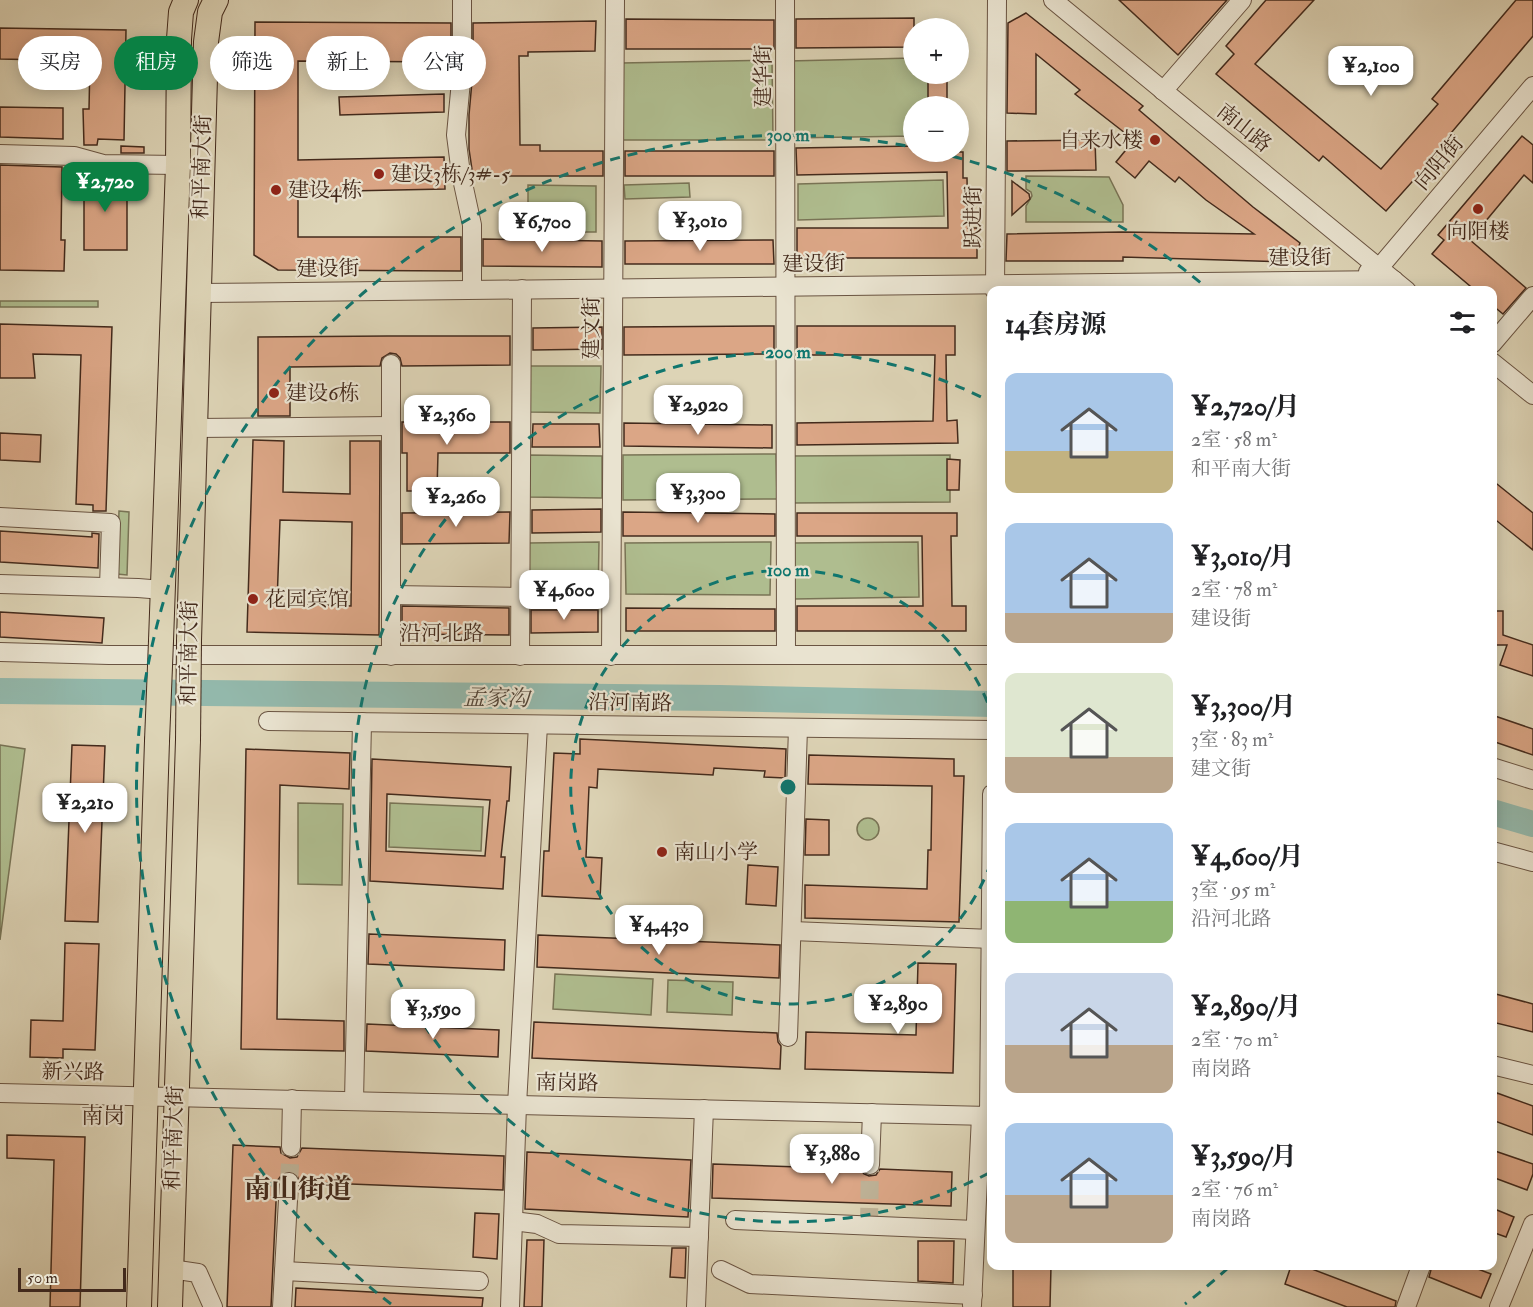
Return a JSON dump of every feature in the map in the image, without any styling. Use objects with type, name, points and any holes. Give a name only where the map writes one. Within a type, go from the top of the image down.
[{"type":"main road","name":"和平南大街","points":[[139,1307],[178,165],[179,39],[182,12],[186,0]]},
{"type":"main road","name":"和平南大街","points":[[170,1307],[188,740],[206,42],[210,12],[216,0]]},
{"type":"street","points":[[462,0],[462,69],[456,135],[460,174],[472,225],[472,290]]},
{"type":"street","name":"建文街","points":[[611,656],[615,0]]},
{"type":"street","name":"建华街","points":[[785,0],[786,655]]},
{"type":"street","name":"跃进街","points":[[995,286],[997,0]]},
{"type":"street","name":"南山路","points":[[1053,0],[1400,286]]},
{"type":"street","points":[[1163,91],[1242,0]]},
{"type":"street","name":"向阳街","points":[[1379,268],[1533,86]]},
{"type":"street","points":[[0,154],[74,156],[103,164],[178,165]]},
{"type":"street","points":[[1346,280],[1379,268]]},
{"type":"street","name":"建设街","points":[[1083,286],[1346,280],[1400,286]]},
{"type":"street","name":"建设街","points":[[199,293],[786,286],[987,288]]},
{"type":"street","points":[[520,656],[522,289]]},
{"type":"street","points":[[1497,338],[1533,296]]},
{"type":"street","points":[[391,364],[391,656]]},
{"type":"street","points":[[1497,366],[1533,395]]},
{"type":"street","points":[[195,428],[391,426]]},
{"type":"street","points":[[0,517],[111,523],[109,587]]},
{"type":"street","points":[[0,584],[162,590]]},
{"type":"street","points":[[391,595],[520,597]]},
{"type":"street","name":"沿河北路","points":[[0,652],[109,655],[391,656],[987,655]]},
{"type":"street","name":"沿河南路","points":[[268,721],[987,730]]},
{"type":"street","points":[[354,1101],[362,722]]},
{"type":"street","points":[[510,1307],[517,1105],[537,724]]},
{"type":"street","points":[[788,1036],[798,728]]},
{"type":"street","points":[[1497,769],[1533,780]]},
{"type":"street","points":[[1497,851],[1533,861]]},
{"type":"street","points":[[792,931],[987,939]]},
{"type":"street","points":[[721,1270],[750,1284],[972,1301],[987,1057]]},
{"type":"street","points":[[1497,1068],[1533,1075]]},
{"type":"street","name":"新兴路","points":[[0,1093],[145,1096]]},
{"type":"street","name":"南岗路","points":[[145,1096],[985,1116]]},
{"type":"street","points":[[291,1148],[292,1099]]},
{"type":"street","points":[[696,1307],[704,1109]]},
{"type":"street","points":[[870,1165],[872,1113]]},
{"type":"street","points":[[282,1307],[290,1182]]},
{"type":"street","points":[[735,1220],[975,1230]]},
{"type":"street","points":[[513,1221],[537,1224],[559,1234],[699,1237]]},
{"type":"street","points":[[1500,1307],[1533,1224]]},
{"type":"street","points":[[171,1269],[198,1273],[213,1307]]},
{"type":"street","points":[[1406,1307],[1420,1270]]},
{"type":"street","points":[[284,1271],[479,1281]]},
{"type":"green space","points":[[903,58],[903,84],[931,84],[932,96],[903,96],[903,136],[791,138],[789,61]]},
{"type":"green space","points":[[772,60],[773,140],[623,140],[622,63]]},
{"type":"green space","points":[[1026,176],[1109,177],[1123,205],[1123,222],[1026,222],[1026,206],[1032,196],[1031,192],[1026,189]]},
{"type":"green space","points":[[943,180],[944,216],[798,220],[798,184]]},
{"type":"green space","points":[[689,183],[690,197],[625,199],[624,185]]},
{"type":"green space","points":[[528,185],[596,186],[596,232],[540,232],[528,220]]},
{"type":"green space","points":[[0,301],[98,301],[98,307],[0,307]]},
{"type":"green space","points":[[529,366],[601,366],[600,413],[529,412]]},
{"type":"green space","points":[[776,454],[777,499],[623,500],[623,455]]},
{"type":"green space","points":[[528,455],[602,456],[602,498],[528,497]]},
{"type":"green space","points":[[950,455],[950,502],[791,503],[791,456]]},
{"type":"green space","points":[[119,511],[129,512],[127,575],[117,574]]},
{"type":"green space","points":[[599,542],[598,598],[529,599],[529,543]]},
{"type":"green space","points":[[771,542],[770,595],[626,594],[625,543]]},
{"type":"green space","points":[[918,542],[919,597],[794,599],[794,543]]},
{"type":"green space","points":[[0,745],[25,749],[0,940]]},
{"type":"green space","points":[[298,803],[343,804],[342,885],[298,884]]},
{"type":"green space","points":[[390,803],[483,807],[481,851],[389,847]]},
{"type":"green space","points":[[864,818],[872,818],[879,825],[879,833],[872,840],[864,840],[857,833],[857,825]]},
{"type":"green space","points":[[555,974],[653,979],[651,1015],[553,1009]]},
{"type":"green space","points":[[668,980],[733,982],[732,1015],[667,1012]]},
{"type":"building","points":[[1119,0],[1227,0],[1178,55]]},
{"type":"building","points":[[1266,0],[1314,0],[1255,64],[1381,169],[1438,104],[1432,99],[1516,0],[1533,0],[1533,36],[1451,133],[1454,135],[1386,211],[1323,156],[1319,161],[1216,74],[1234,54],[1226,46]]},
{"type":"building","points":[[1026,13],[1143,106],[1139,110],[1253,207],[1300,243],[1293,262],[1123,257],[1123,261],[1006,261],[1007,234],[1122,232],[1254,234],[1206,200],[1179,177],[1175,182],[1149,161],[1135,178],[1116,162],[1134,140],[1075,94],[1080,90],[1036,54],[1036,114],[1007,113],[1008,23]]},
{"type":"building","points":[[903,18],[903,47],[796,48],[796,19]]},
{"type":"building","points":[[626,19],[774,20],[774,49],[626,49]]},
{"type":"building","points":[[596,21],[595,51],[528,52],[528,56],[519,56],[520,145],[540,145],[540,151],[603,151],[603,176],[473,176],[469,149],[471,90],[486,90],[486,36],[473,36],[473,23]]},
{"type":"building","name":"建设4栋","points":[[255,22],[451,23],[451,36],[402,36],[402,62],[390,62],[390,36],[306,36],[306,61],[298,61],[298,160],[444,157],[445,189],[298,192],[298,237],[461,237],[461,271],[278,270],[254,255],[255,90],[294,90],[294,36],[255,36]]},
{"type":"building","points":[[0,28],[126,30],[126,36],[114,36],[114,90],[125,90],[124,140],[98,139],[97,145],[84,145],[83,109],[89,109],[89,90],[102,90],[102,36],[18,36],[18,59],[0,59]]},
{"type":"building","points":[[928,84],[947,84],[947,96],[928,96]]},
{"type":"building","points":[[444,94],[444,112],[340,115],[339,97]]},
{"type":"building","points":[[0,107],[63,108],[63,139],[0,137]]},
{"type":"building","name":"向阳楼","points":[[1522,136],[1533,145],[1533,183],[1524,175],[1470,240],[1526,288],[1503,314],[1497,309],[1497,286],[1470,286],[1432,254],[1444,240],[1438,235]]},
{"type":"building","points":[[1095,140],[1096,170],[1007,171],[1007,141]]},
{"type":"building","points":[[121,146],[144,147],[144,153],[121,153]]},
{"type":"building","points":[[903,146],[903,162],[963,162],[963,178],[967,178],[968,228],[977,228],[977,258],[797,258],[797,228],[948,228],[947,172],[797,175],[796,148]]},
{"type":"building","points":[[625,151],[774,151],[774,176],[625,176]]},
{"type":"building","points":[[0,165],[62,167],[61,240],[65,240],[64,271],[0,270]]},
{"type":"building","points":[[84,175],[127,176],[127,250],[84,250]]},
{"type":"building","points":[[1012,181],[1029,194],[1030,199],[1012,215]]},
{"type":"building","points":[[483,239],[602,241],[602,267],[483,266]]},
{"type":"building","points":[[773,240],[774,264],[625,264],[625,241]]},
{"type":"building","points":[[0,324],[112,327],[106,511],[93,511],[93,505],[76,504],[81,355],[33,354],[35,378],[0,378]]},
{"type":"building","points":[[774,326],[774,354],[624,355],[624,327]]},
{"type":"building","points":[[797,326],[955,326],[955,355],[946,355],[947,421],[957,420],[958,443],[797,445],[797,423],[933,421],[935,355],[797,355]]},
{"type":"building","points":[[602,327],[602,349],[533,350],[533,328]]},
{"type":"building","name":"建设6栋","points":[[510,336],[510,365],[402,366],[400,358],[390,353],[382,358],[380,366],[290,367],[290,416],[258,416],[258,337]]},
{"type":"building","points":[[402,422],[510,422],[510,453],[438,453],[437,491],[407,491],[407,453],[402,453]]},
{"type":"building","points":[[624,423],[772,425],[772,448],[624,446]]},
{"type":"building","points":[[533,424],[599,424],[600,447],[532,447]]},
{"type":"building","points":[[0,433],[41,435],[40,462],[0,460]]},
{"type":"building","points":[[253,440],[284,441],[283,492],[350,494],[350,441],[380,441],[379,635],[247,632]],"holes":[[[280,520],[352,522],[351,606],[277,603]]]},
{"type":"building","points":[[947,459],[960,460],[959,490],[947,490]]},
{"type":"building","points":[[1497,484],[1533,513],[1533,550],[1497,521]]},
{"type":"building","points":[[601,509],[601,532],[532,533],[532,510]]},
{"type":"building","points":[[510,512],[509,543],[402,544],[402,513]]},
{"type":"building","points":[[623,512],[775,514],[775,536],[623,536]]},
{"type":"building","points":[[797,513],[957,513],[957,536],[951,536],[952,606],[966,606],[966,631],[797,631],[797,606],[923,606],[922,536],[797,536]]},
{"type":"building","points":[[0,531],[92,537],[92,533],[99,534],[98,568],[0,562]]},
{"type":"building","points":[[402,606],[509,608],[509,635],[402,634]]},
{"type":"building","points":[[626,608],[775,609],[775,631],[626,631]]},
{"type":"building","points":[[531,610],[598,610],[598,632],[531,633]]},
{"type":"building","points":[[1497,611],[1503,611],[1503,635],[1533,645],[1533,676],[1500,665],[1507,645],[1497,645]]},
{"type":"building","points":[[0,612],[104,618],[102,643],[0,637]]},
{"type":"building","points":[[1497,717],[1533,729],[1533,755],[1497,743]]},
{"type":"building","points":[[580,739],[786,749],[785,778],[764,777],[765,771],[714,768],[713,775],[598,769],[597,788],[589,787],[586,857],[602,858],[600,899],[542,896],[544,851],[549,851],[554,753],[580,754]]},
{"type":"building","points":[[72,745],[105,746],[98,922],[65,921]]},
{"type":"building","points":[[246,749],[350,753],[349,789],[280,785],[277,1019],[344,1021],[344,1051],[241,1049]]},
{"type":"building","points":[[809,755],[954,759],[954,776],[964,776],[959,922],[805,918],[805,885],[927,889],[928,850],[931,850],[932,786],[808,784]]},
{"type":"building","points":[[372,759],[511,767],[501,857],[505,857],[503,889],[370,881]],"holes":[[[387,794],[490,800],[485,856],[386,851]]]},
{"type":"building","points":[[806,819],[829,820],[829,855],[805,855]]},
{"type":"building","points":[[748,865],[778,867],[776,906],[746,904]]},
{"type":"building","points":[[369,934],[505,940],[504,970],[368,964]]},
{"type":"building","points":[[538,935],[780,945],[779,978],[537,967]]},
{"type":"building","points":[[65,943],[99,944],[95,1050],[63,1049],[63,1058],[30,1057],[31,1020],[63,1021]]},
{"type":"building","points":[[918,963],[956,964],[953,1073],[805,1069],[806,1032],[916,1035]]},
{"type":"building","points":[[1497,994],[1533,1004],[1533,1032],[1497,1023]]},
{"type":"building","points":[[534,1022],[777,1033],[781,1046],[780,1069],[532,1058]]},
{"type":"building","points":[[367,1024],[499,1030],[498,1057],[366,1051]]},
{"type":"building","points":[[1497,1093],[1533,1106],[1533,1135],[1497,1122]]},
{"type":"building","points":[[7,1135],[85,1137],[80,1307],[50,1307],[54,1160],[7,1158]]},
{"type":"building","points":[[233,1145],[280,1147],[281,1153],[290,1158],[297,1157],[302,1148],[504,1156],[503,1190],[300,1182],[296,1173],[284,1172],[277,1181],[271,1307],[227,1307]]},
{"type":"building","points":[[527,1152],[691,1160],[688,1217],[525,1209]]},
{"type":"building","points":[[1497,1152],[1533,1164],[1533,1174],[1527,1190],[1497,1179]]},
{"type":"building","points":[[713,1164],[860,1169],[869,1176],[876,1175],[880,1169],[952,1172],[951,1206],[712,1198]]},
{"type":"building","points":[[1497,1210],[1514,1217],[1506,1237],[1497,1234]]},
{"type":"building","points":[[475,1213],[499,1214],[497,1259],[473,1257]]},
{"type":"building","points":[[527,1240],[544,1240],[542,1307],[524,1307]]},
{"type":"building","points":[[918,1241],[954,1241],[953,1283],[918,1281]]},
{"type":"building","points":[[672,1248],[686,1248],[685,1278],[670,1277]]},
{"type":"building","points":[[1013,1270],[1051,1270],[1050,1307],[1013,1307]]},
{"type":"building","points":[[1290,1270],[1315,1270],[1396,1301],[1395,1307],[1347,1307],[1285,1284]]},
{"type":"building","points":[[1431,1270],[1480,1270],[1491,1274],[1481,1298],[1429,1277]]},
{"type":"building","points":[[296,1288],[483,1298],[482,1307],[295,1307]]},
{"type":"waterway","name":"孟家沟","points":[[0,691],[720,698],[987,704]]},
{"type":"waterway","name":"孟家沟","points":[[1497,813],[1533,824]]},
{"type":"tunnel","points":[[289,1182],[291,1147]]},
{"type":"tunnel","points":[[869,1226],[870,1165]]},
{"type":"place","name":"自来水楼","points":[[1155,140]]},
{"type":"place","name":"建设3栋/3#-5","points":[[379,174]]},
{"type":"place","name":"建设4栋","points":[[276,190]]},
{"type":"place","name":"向阳楼","points":[[1478,209]]},
{"type":"place","name":"建设6栋","points":[[274,393]]},
{"type":"place","name":"花园宾馆","points":[[253,599]]},
{"type":"place","name":"南山小学","points":[[662,852]]},
{"type":"district","name":"南岗","points":[[103,1116]]},
{"type":"district","name":"南山街道","points":[[298,1189]]}]
